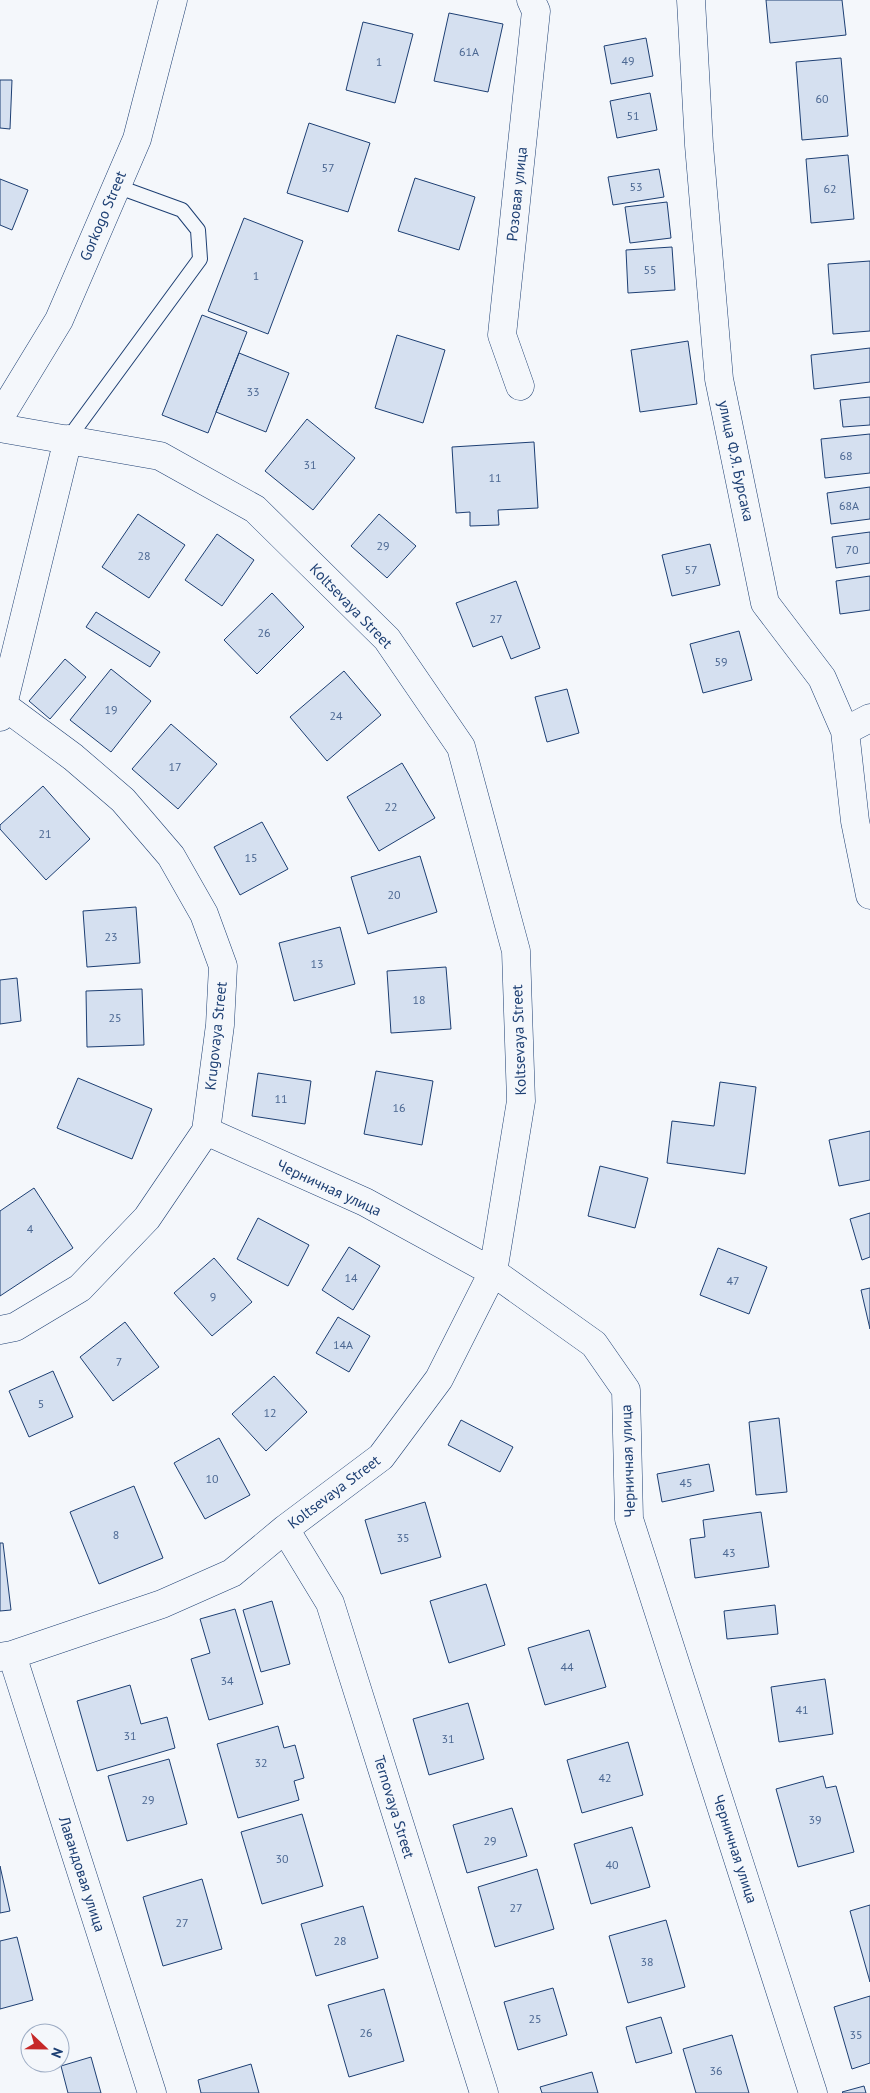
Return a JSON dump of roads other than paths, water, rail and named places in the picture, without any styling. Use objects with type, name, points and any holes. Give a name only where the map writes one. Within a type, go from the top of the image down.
[{"type":"street","name":"Gorkogo Street","points":[[0,417],[59,320],[136,138],[173,0]]},
{"type":"street","name":"Розовая улица","points":[[520,386],[502,335],[536,11],[531,0]]},
{"type":"street","name":"улица Ф.Я. Бурсака","points":[[690,0],[699,146],[719,379],[765,603],[822,678],[845,731],[855,821],[870,895]]},
{"type":"street","name":"Koltsevaya Street","points":[[0,428],[160,456],[255,509],[387,639],[461,747],[516,951],[521,1101],[493,1272],[439,1379],[381,1457],[285,1529],[232,1573],[162,1604],[6,1656]]},
{"type":"street","points":[[2,711],[68,439]]},
{"type":"street","name":"Krugovaya Street","points":[[0,1330],[15,1327],[80,1288],[147,1218],[206,1131],[220,1025],[223,966],[204,914],[171,856],[123,800],[73,757],[2,711]]},
{"type":"street","points":[[845,731],[870,718]]},
{"type":"street","name":"Черничная улица","points":[[206,1131],[365,1202],[493,1272],[594,1344],[626,1390],[629,1519],[813,2093]]},
{"type":"street","name":"Ternovaya Street","points":[[285,1529],[330,1602],[484,2093]]},
{"type":"street","name":"Лавандовая улица","points":[[6,1656],[152,2093]]},
{"type":"lane","points":[[68,439],[200,258],[198,230],[182,210],[116,186]]}]
